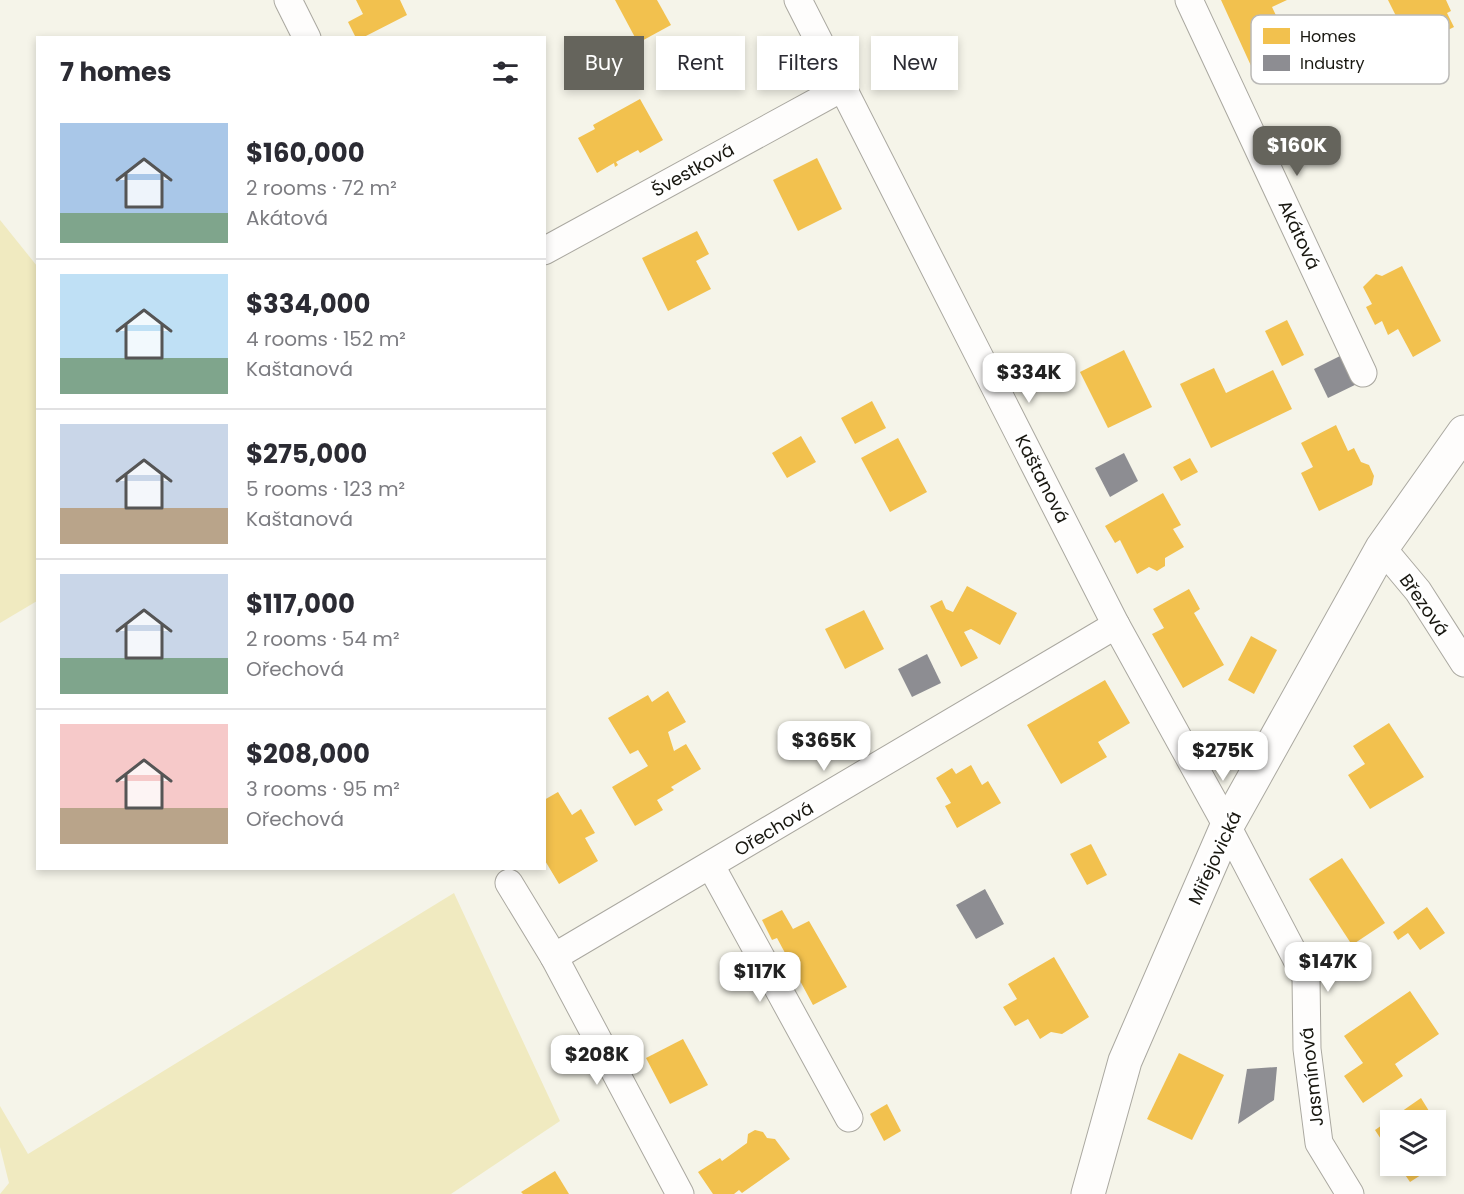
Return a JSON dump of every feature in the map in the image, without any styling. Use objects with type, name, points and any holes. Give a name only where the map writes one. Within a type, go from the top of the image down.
[{"type":"street","points":[[288,0],[306,36]]},
{"type":"street","name":"Kaštanová","points":[[798,0],[816,36]]},
{"type":"street","name":"Akátová","points":[[1189,0],[1363,373]]},
{"type":"street","name":"Švestková","points":[[546,250],[838,90]]},
{"type":"street","name":"Kaštanová","points":[[843,90],[1116,625],[1227,826]]},
{"type":"street","name":"Miřejovická","points":[[1090,1189],[1125,1061],[1227,826],[1382,548],[1464,432]]},
{"type":"street","name":"Březová","points":[[1382,548],[1418,591],[1464,663]]},
{"type":"street","name":"Ořechová","points":[[554,957],[1116,625]]},
{"type":"street","name":"Jasmínová","points":[[1227,826],[1306,977],[1308,1050],[1319,1143],[1350,1194]]},
{"type":"street","points":[[711,866],[849,1118]]},
{"type":"street","points":[[509,883],[554,957],[680,1194]]},
{"type":"shaded area","points":[[0,220],[36,265],[36,602],[0,623]]},
{"type":"shaded area","points":[[454,893],[560,1121],[451,1194],[0,1194],[9,1183],[0,1147],[0,1106],[28,1154]]},
{"type":"building: Homes","points":[[356,0],[400,0],[407,15],[366,36],[355,36],[348,22],[363,14]]},
{"type":"building: Homes","points":[[615,0],[657,0],[671,25],[644,40],[644,36],[634,36]]},
{"type":"building: Homes","points":[[1221,0],[1287,0],[1272,7],[1276,15],[1251,15],[1251,66]]},
{"type":"building: Homes","points":[[1388,0],[1446,0],[1451,11],[1447,13],[1448,15],[1396,15]]},
{"type":"building: Homes","points":[[1449,17],[1454,27],[1449,30]]},
{"type":"building: Homes","points":[[640,99],[663,140],[640,153],[638,150],[616,162],[618,165],[615,167],[614,163],[597,173],[578,138],[595,129],[593,125]]},
{"type":"building: Homes","points":[[817,158],[842,209],[798,231],[773,180]]},
{"type":"building: Homes","points":[[697,231],[709,254],[696,261],[711,289],[668,311],[642,258]]},
{"type":"building: Homes","points":[[1402,266],[1441,341],[1413,357],[1398,329],[1388,335],[1382,321],[1375,325],[1366,307],[1372,304],[1363,287],[1376,274],[1382,276]]},
{"type":"building: Homes","points":[[1287,320],[1304,355],[1282,366],[1265,331]]},
{"type":"building: Homes","points":[[1124,350],[1152,407],[1108,428],[1080,372]]},
{"type":"building: Homes","points":[[1214,368],[1226,393],[1273,370],[1292,409],[1211,448],[1180,384]]},
{"type":"building: Homes","points":[[872,401],[886,428],[855,444],[841,418]]},
{"type":"building: Homes","points":[[1336,425],[1348,451],[1354,448],[1361,462],[1369,465],[1374,476],[1372,485],[1319,511],[1301,473],[1313,467],[1301,443]]},
{"type":"building: Homes","points":[[801,436],[816,462],[787,478],[772,453]]},
{"type":"building: Homes","points":[[898,438],[927,492],[890,512],[861,458]]},
{"type":"building: Homes","points":[[1190,458],[1198,472],[1181,481],[1173,467]]},
{"type":"building: Homes","points":[[1163,493],[1181,525],[1173,529],[1184,547],[1165,558],[1165,566],[1157,571],[1149,567],[1137,574],[1120,540],[1115,543],[1105,526]]},
{"type":"building: Homes","points":[[967,586],[1017,613],[1000,645],[971,629],[964,632],[978,658],[961,667],[930,606],[942,600],[946,609],[953,612]]},
{"type":"building: Homes","points":[[1189,589],[1200,609],[1194,613],[1224,665],[1183,688],[1152,634],[1164,628],[1153,609]]},
{"type":"building: Homes","points":[[864,610],[884,649],[845,669],[825,629]]},
{"type":"building: Homes","points":[[1251,636],[1277,650],[1254,694],[1228,680]]},
{"type":"building: Homes","points":[[1105,680],[1130,723],[1098,742],[1107,757],[1061,784],[1027,725]]},
{"type":"building: Homes","points":[[668,691],[686,722],[668,732],[674,751],[686,744],[701,769],[671,787],[674,790],[657,800],[663,810],[635,826],[612,787],[648,766],[638,750],[630,754],[608,718],[648,695],[652,702]]},
{"type":"building: Homes","points":[[1389,723],[1424,777],[1370,809],[1348,775],[1365,764],[1353,746]]},
{"type":"building: Homes","points":[[971,765],[982,785],[988,781],[1001,803],[957,828],[945,806],[951,803],[936,778],[952,768],[956,774]]},
{"type":"building: Homes","points":[[558,792],[572,815],[581,809],[595,833],[585,838],[598,861],[559,884],[546,862],[546,799]]},
{"type":"building: Homes","points":[[1091,844],[1107,875],[1087,885],[1070,854]]},
{"type":"building: Homes","points":[[1342,858],[1385,923],[1352,945],[1309,879]]},
{"type":"building: Homes","points":[[1427,907],[1445,933],[1420,950],[1408,933],[1398,940],[1393,932]]},
{"type":"building: Homes","points":[[782,910],[793,929],[809,921],[847,987],[813,1005],[777,938],[772,940],[762,920]]},
{"type":"building: Homes","points":[[1054,957],[1089,1017],[1062,1034],[1051,1032],[1040,1039],[1028,1019],[1015,1026],[1003,1007],[1017,999],[1008,984]]},
{"type":"building: Homes","points":[[1410,991],[1439,1034],[1395,1064],[1403,1076],[1363,1103],[1344,1076],[1363,1063],[1344,1036]]},
{"type":"building: Homes","points":[[683,1039],[708,1085],[670,1104],[646,1058]]},
{"type":"building: Homes","points":[[1179,1053],[1224,1075],[1192,1140],[1147,1119]]},
{"type":"building: Homes","points":[[1421,1098],[1428,1110],[1404,1110]]},
{"type":"building: Homes","points":[[887,1104],[901,1131],[884,1141],[870,1114]]},
{"type":"building: Homes","points":[[1380,1127],[1380,1138],[1375,1130]]},
{"type":"building: Homes","points":[[755,1130],[763,1132],[767,1138],[775,1139],[790,1159],[742,1193],[739,1190],[734,1194],[713,1194],[698,1172],[720,1158],[722,1161],[747,1143],[748,1134]]},
{"type":"building: Homes","points":[[555,1171],[569,1194],[523,1194],[521,1192]]},
{"type":"building: Homes","points":[[1406,1176],[1419,1176],[1410,1182]]},
{"type":"building: Industry","points":[[1346,353],[1361,382],[1328,398],[1314,369]]},
{"type":"building: Industry","points":[[1124,453],[1138,481],[1110,497],[1095,468]]},
{"type":"building: Industry","points":[[927,654],[941,683],[912,697],[898,669]]},
{"type":"building: Industry","points":[[985,889],[1004,924],[976,939],[956,905]]},
{"type":"building: Industry","points":[[1277,1067],[1274,1100],[1238,1124],[1247,1069]]}]
